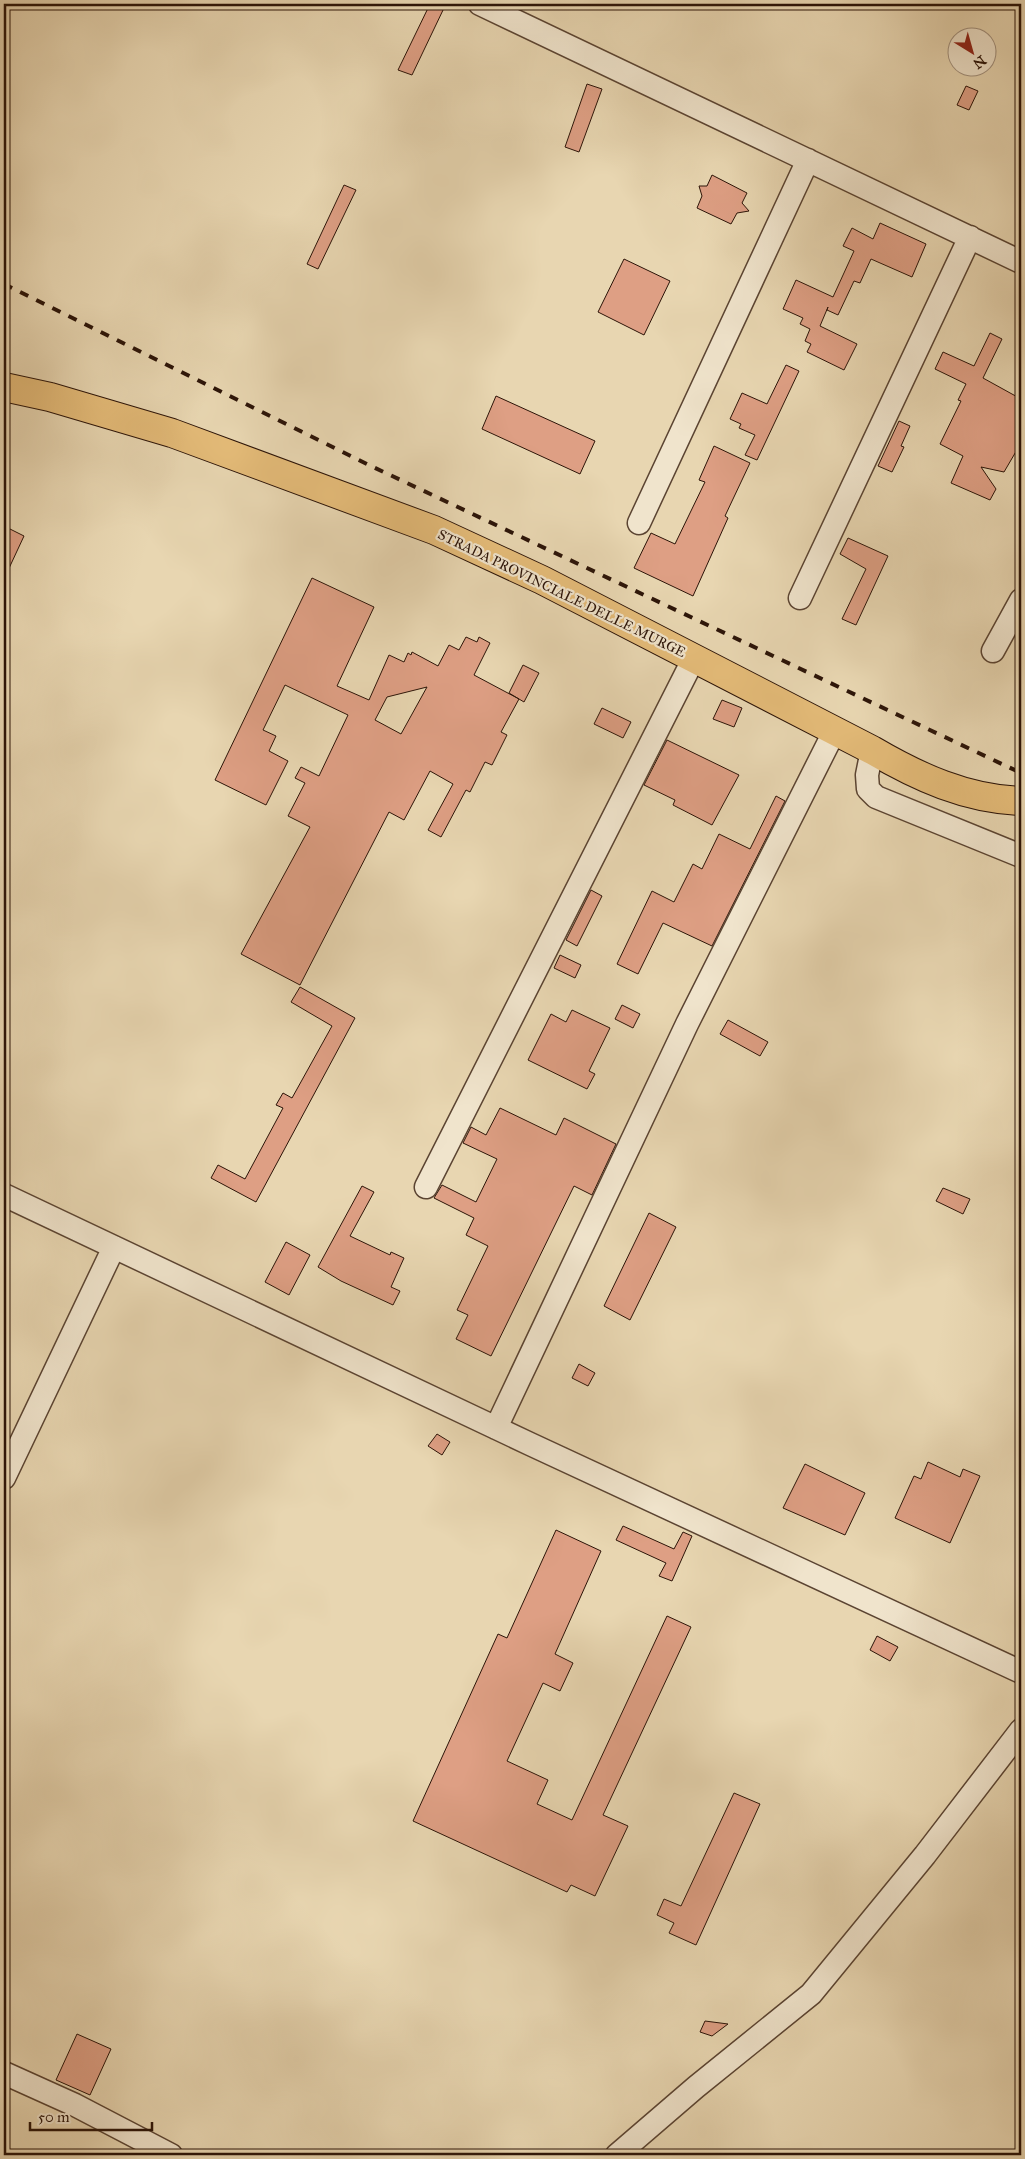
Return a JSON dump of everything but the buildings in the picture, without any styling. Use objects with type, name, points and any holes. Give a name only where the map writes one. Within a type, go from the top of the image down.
[{"type":"main road","name":"STRADA PROVINCIALE DELLE MURGE","points":[[4,387],[50,397],[172,433],[434,530],[542,580],[834,730],[906,770],[956,791],[1004,800],[1021,801]]},
{"type":"street","points":[[480,4],[1020,259]]},
{"type":"street","points":[[639,523],[808,160]]},
{"type":"street","points":[[800,598],[970,237]]},
{"type":"street","points":[[993,651],[1021,600]]},
{"type":"street","points":[[426,1186],[694,658]]},
{"type":"street","points":[[496,1428],[687,1024],[834,730]]},
{"type":"street","points":[[872,750],[867,775],[868,789],[876,797],[1021,856]]},
{"type":"street","points":[[4,1196],[496,1428],[1021,1672]]},
{"type":"street","points":[[4,1478],[114,1247]]},
{"type":"street","points":[[617,2155],[811,1994],[925,1855],[1021,1730]]},
{"type":"street","points":[[4,2073],[75,2105],[171,2155]]},
{"type":"railway","points":[[4,284],[371,466],[1021,773]]}]
